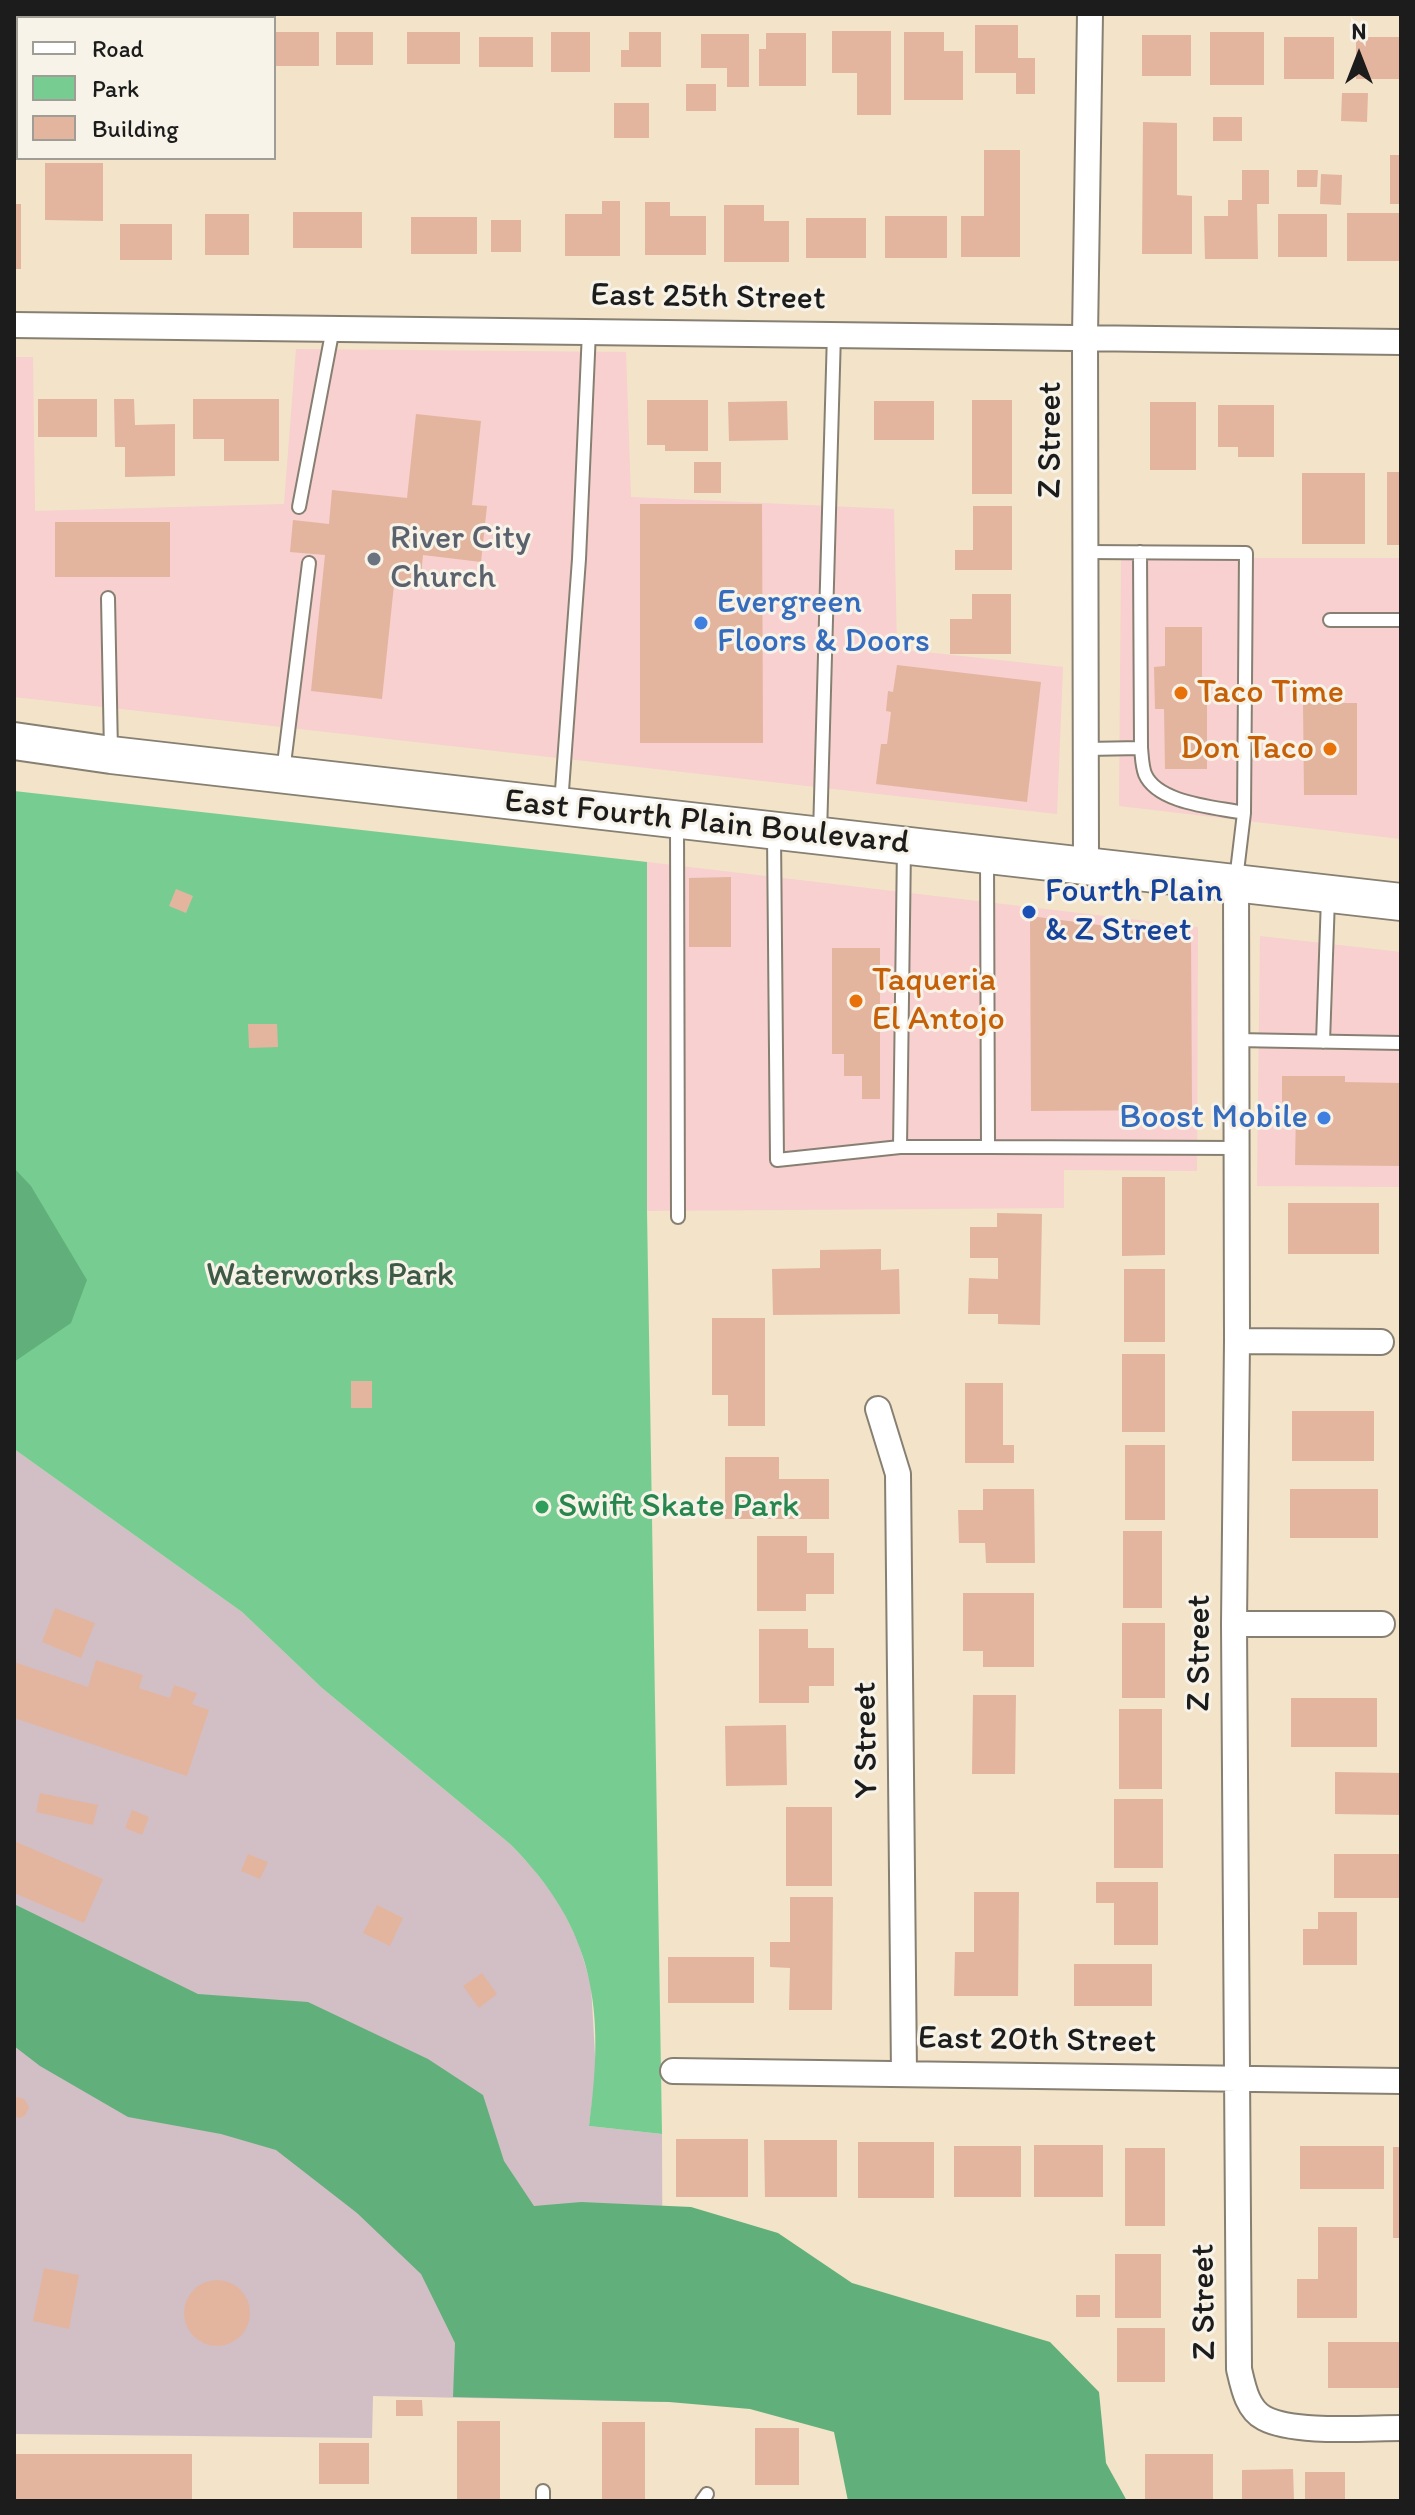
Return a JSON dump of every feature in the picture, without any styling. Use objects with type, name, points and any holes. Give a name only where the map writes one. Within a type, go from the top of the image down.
[{"type":"main road","name":"East Fourth Plain Boulevard","points":[[14,741],[111,755],[1329,895],[1401,898]]},
{"type":"street","name":"Z Street","points":[[1086,865],[1085,336],[1090,14]]},
{"type":"street","name":"East 25th Street","points":[[14,325],[1401,342]]},
{"type":"street","name":"Z Street","points":[[1236,883],[1234,1624],[1239,2369],[1246,2397],[1262,2417],[1300,2427],[1401,2428]]},
{"type":"street","points":[[1237,1341],[1381,1342]]},
{"type":"street","name":"Y Street","points":[[878,1409],[898,1474],[904,2074]]},
{"type":"street","points":[[1234,1624],[1382,1624]]},
{"type":"street","name":"East 20th Street","points":[[673,2071],[1401,2081]]},
{"type":"lane","points":[[299,507],[333,328]]},
{"type":"lane","points":[[560,807],[579,559],[589,331]]},
{"type":"lane","points":[[820,835],[834,333]]},
{"type":"lane","points":[[1085,552],[1246,553],[1244,813],[1236,883]]},
{"type":"lane","points":[[1140,552],[1141,748],[1145,775],[1156,788],[1181,801],[1244,813]]},
{"type":"lane","points":[[282,775],[309,563]]},
{"type":"lane","points":[[108,598],[111,755]]},
{"type":"lane","points":[[1330,620],[1401,620]]},
{"type":"lane","points":[[1086,749],[1141,748]]},
{"type":"lane","points":[[677,820],[678,1217]]},
{"type":"lane","points":[[774,831],[777,1160],[900,1147],[1237,1148]]},
{"type":"lane","points":[[900,1147],[904,845]]},
{"type":"lane","points":[[987,855],[988,1147]]},
{"type":"lane","points":[[1323,1042],[1329,895]]},
{"type":"lane","points":[[1236,1040],[1401,1043]]},
{"type":"shaded area","points":[[296,349],[626,352],[631,497],[894,509],[897,649],[1063,667],[1057,814],[14,697],[14,357],[33,357],[35,511],[284,504]]},
{"type":"shaded area","points":[[1121,558],[1401,558],[1401,839],[1119,806]]},
{"type":"shaded area","points":[[647,862],[1198,927],[1197,1171],[1064,1170],[1064,1208],[647,1211]]},
{"type":"shaded area","points":[[1260,936],[1401,952],[1401,1187],[1257,1186]]},
{"type":"shaded area","points":[[14,1449],[242,1612],[322,1688],[510,1844],[558,1901],[578,1941],[591,1985],[596,2073],[589,2126],[662,2134],[663,2402],[373,2396],[372,2438],[14,2434]]},
{"type":"green space","name":"Waterworks Park","points":[[14,791],[647,862],[647,1211],[662,2134],[589,2126],[596,2045],[588,1974],[577,1940],[561,1908],[539,1876],[510,1844],[322,1688],[242,1612],[14,1449]]},
{"type":"green space","points":[[14,1168],[31,1186],[87,1280],[71,1323],[14,1362]]},
{"type":"green space","points":[[14,1904],[198,1994],[308,2002],[428,2059],[483,2095],[504,2161],[534,2206],[581,2202],[691,2207],[778,2233],[852,2283],[1050,2342],[1099,2392],[1106,2463],[1127,2501],[848,2501],[834,2432],[750,2409],[669,2402],[453,2397],[455,2343],[421,2274],[357,2213],[276,2150],[221,2134],[128,2117],[40,2066],[14,2046]]},
{"type":"building","points":[[975,25],[1018,25],[1018,58],[1035,58],[1035,94],[1016,94],[1016,73],[975,73]]},
{"type":"building","points":[[832,31],[891,31],[891,115],[857,115],[857,73],[832,73]]},
{"type":"building","points":[[276,32],[319,32],[319,66],[276,66]]},
{"type":"building","points":[[336,32],[373,32],[373,65],[336,65]]},
{"type":"building","points":[[407,32],[460,32],[460,64],[407,64]]},
{"type":"building","points":[[551,32],[590,32],[590,72],[551,72]]},
{"type":"building","points":[[629,32],[661,32],[661,67],[621,67],[621,50],[629,50]]},
{"type":"building","points":[[904,32],[944,32],[944,51],[963,51],[963,100],[904,100]]},
{"type":"building","points":[[1210,32],[1264,32],[1264,85],[1210,85]]},
{"type":"building","points":[[766,33],[806,33],[806,86],[759,86],[759,49],[766,49]]},
{"type":"building","points":[[701,34],[749,34],[749,87],[727,87],[727,68],[701,68]]},
{"type":"building","points":[[1142,35],[1191,35],[1191,76],[1142,76]]},
{"type":"building","points":[[479,37],[533,37],[533,67],[479,67]]},
{"type":"building","points":[[1284,37],[1334,37],[1334,79],[1284,79]]},
{"type":"building","points":[[1356,37],[1401,37],[1401,79],[1356,79]]},
{"type":"building","points":[[686,84],[716,84],[716,111],[686,111]]},
{"type":"building","points":[[1342,93],[1368,93],[1367,122],[1341,121]]},
{"type":"building","points":[[614,103],[649,103],[649,138],[614,138]]},
{"type":"building","points":[[1213,117],[1242,117],[1242,141],[1213,141]]},
{"type":"building","points":[[1143,122],[1177,123],[1177,195],[1192,196],[1192,254],[1142,254]]},
{"type":"building","points":[[984,150],[1020,150],[1020,257],[961,257],[961,216],[984,216]]},
{"type":"building","points":[[1390,155],[1401,155],[1401,204],[1390,204]]},
{"type":"building","points":[[45,163],[103,163],[103,221],[45,220]]},
{"type":"building","points":[[1242,170],[1269,170],[1269,204],[1257,204],[1258,259],[1205,259],[1204,216],[1228,216],[1228,200],[1242,200]]},
{"type":"building","points":[[1297,170],[1318,170],[1317,187],[1297,187]]},
{"type":"building","points":[[1321,174],[1342,175],[1341,205],[1320,204]]},
{"type":"building","points":[[602,201],[620,201],[620,256],[565,256],[565,214],[602,214]]},
{"type":"building","points":[[645,202],[670,202],[670,216],[706,216],[706,255],[645,255]]},
{"type":"building","points":[[14,204],[21,204],[21,269],[14,269]]},
{"type":"building","points":[[724,205],[764,205],[764,221],[789,221],[789,262],[724,262]]},
{"type":"building","points":[[293,212],[362,212],[362,248],[293,248]]},
{"type":"building","points":[[1347,213],[1400,213],[1400,261],[1347,261]]},
{"type":"building","points":[[205,214],[249,214],[249,255],[205,255]]},
{"type":"building","points":[[1278,214],[1327,214],[1327,257],[1278,257]]},
{"type":"building","points":[[885,216],[947,216],[947,258],[885,258]]},
{"type":"building","points":[[411,217],[477,217],[477,254],[411,254]]},
{"type":"building","points":[[806,218],[866,218],[866,258],[806,258]]},
{"type":"building","points":[[491,220],[521,220],[521,252],[491,252]]},
{"type":"building","points":[[120,224],[172,224],[172,260],[120,260]]},
{"type":"building","points":[[38,399],[97,399],[97,437],[38,437]]},
{"type":"building","points":[[114,399],[134,399],[135,425],[175,424],[175,476],[125,477],[125,447],[115,447]]},
{"type":"building","points":[[193,399],[279,399],[279,461],[224,461],[224,439],[193,439]]},
{"type":"building","points":[[647,400],[708,400],[708,451],[665,451],[665,445],[647,445]]},
{"type":"building","points":[[972,400],[1012,400],[1012,494],[972,494]]},
{"type":"building","points":[[787,401],[788,440],[729,441],[728,402]]},
{"type":"building","points":[[874,401],[934,401],[934,440],[874,440]]},
{"type":"building","points":[[1150,402],[1196,402],[1196,470],[1150,470]]},
{"type":"building","points":[[1218,405],[1274,405],[1274,457],[1238,457],[1238,447],[1218,447]]},
{"type":"building","name":"River City Church","points":[[416,414],[481,421],[472,505],[487,506],[481,562],[423,555],[420,587],[394,585],[382,699],[311,691],[325,555],[290,552],[293,520],[329,524],[332,490],[407,498]]},
{"type":"building","points":[[694,462],[721,462],[721,493],[694,493]]},
{"type":"building","points":[[1387,472],[1401,472],[1401,545],[1387,545]]},
{"type":"building","points":[[1302,473],[1365,473],[1365,544],[1302,544]]},
{"type":"building","name":"Evergreen Floors & Doors","points":[[640,504],[762,504],[763,743],[640,743]]},
{"type":"building","points":[[973,506],[1012,506],[1012,570],[955,570],[955,550],[973,550]]},
{"type":"building","points":[[55,522],[170,522],[170,577],[55,577]]},
{"type":"building","points":[[972,594],[1011,594],[1011,654],[950,654],[950,619],[972,619]]},
{"type":"building","name":"Taco Time","points":[[1165,627],[1202,627],[1202,677],[1207,677],[1207,769],[1165,769],[1164,709],[1155,709],[1154,667],[1165,666]]},
{"type":"building","points":[[897,665],[1041,682],[1027,802],[876,784],[881,744],[887,744],[891,712],[886,711],[888,691],[893,692]]},
{"type":"building","name":"Don Taco","points":[[1303,703],[1357,703],[1357,795],[1304,795]]},
{"type":"building","points":[[731,877],[731,947],[689,947],[689,878]]},
{"type":"building","points":[[176,889],[193,896],[186,913],[169,906]]},
{"type":"building","points":[[1030,916],[1191,937],[1192,1110],[1031,1111]]},
{"type":"building","name":"Taqueria El Antojo","points":[[832,948],[880,948],[880,1099],[862,1099],[862,1076],[844,1076],[844,1054],[832,1054]]},
{"type":"building","points":[[248,1024],[277,1024],[278,1047],[249,1048]]},
{"type":"building","points":[[1282,1076],[1345,1076],[1345,1082],[1401,1083],[1401,1166],[1295,1165],[1296,1110],[1282,1109]]},
{"type":"building","points":[[1122,1177],[1165,1177],[1165,1255],[1122,1256]]},
{"type":"building","points":[[1288,1203],[1379,1203],[1379,1254],[1288,1254]]},
{"type":"building","points":[[997,1213],[1042,1214],[1040,1325],[998,1324],[998,1314],[968,1314],[969,1278],[998,1279],[998,1258],[970,1258],[970,1227],[997,1227]]},
{"type":"building","points":[[881,1249],[881,1270],[899,1269],[900,1314],[773,1315],[772,1269],[820,1268],[820,1250]]},
{"type":"building","points":[[1124,1269],[1165,1269],[1165,1342],[1124,1342]]},
{"type":"building","points":[[712,1318],[765,1318],[765,1426],[728,1426],[728,1395],[712,1395]]},
{"type":"building","points":[[1122,1354],[1165,1354],[1165,1432],[1122,1432]]},
{"type":"building","points":[[351,1381],[372,1381],[372,1408],[351,1408]]},
{"type":"building","points":[[965,1383],[1003,1383],[1003,1445],[1014,1445],[1014,1463],[965,1463]]},
{"type":"building","points":[[1292,1411],[1374,1411],[1374,1461],[1292,1461]]},
{"type":"building","points":[[1125,1445],[1165,1445],[1165,1520],[1125,1520]]},
{"type":"building","points":[[725,1457],[779,1457],[779,1479],[829,1479],[829,1519],[725,1519]]},
{"type":"building","points":[[983,1489],[1034,1489],[1035,1563],[986,1563],[985,1543],[959,1543],[958,1510],[983,1510]]},
{"type":"building","points":[[1290,1489],[1378,1489],[1378,1538],[1290,1538]]},
{"type":"building","points":[[1123,1531],[1162,1531],[1162,1608],[1123,1608]]},
{"type":"building","points":[[757,1536],[807,1536],[807,1553],[834,1553],[834,1594],[806,1594],[806,1611],[757,1611]]},
{"type":"building","points":[[963,1593],[1034,1593],[1034,1667],[983,1667],[983,1651],[963,1651]]},
{"type":"building","points":[[55,1608],[95,1623],[81,1658],[42,1642]]},
{"type":"building","points":[[1122,1623],[1165,1623],[1165,1698],[1122,1698]]},
{"type":"building","points":[[759,1629],[808,1629],[808,1648],[834,1648],[834,1686],[809,1686],[809,1703],[759,1703]]},
{"type":"building","points":[[96,1660],[143,1675],[139,1688],[170,1698],[174,1685],[197,1693],[192,1704],[209,1710],[187,1776],[14,1718],[14,1662],[88,1687]]},
{"type":"building","points":[[973,1695],[1016,1695],[1015,1774],[972,1774]]},
{"type":"building","points":[[1291,1698],[1377,1698],[1377,1747],[1291,1747]]},
{"type":"building","points":[[1119,1709],[1162,1709],[1162,1789],[1119,1789]]},
{"type":"building","points":[[786,1725],[787,1785],[726,1786],[725,1726]]},
{"type":"building","points":[[1335,1772],[1401,1773],[1401,1815],[1335,1814]]},
{"type":"building","points":[[40,1793],[98,1805],[93,1825],[36,1812]]},
{"type":"building","points":[[1114,1799],[1163,1799],[1163,1868],[1114,1868]]},
{"type":"building","points":[[786,1807],[832,1807],[832,1886],[786,1886]]},
{"type":"building","points":[[132,1810],[149,1817],[142,1835],[125,1828]]},
{"type":"building","points":[[14,1841],[103,1879],[84,1923],[14,1893]]},
{"type":"building","points":[[248,1854],[268,1862],[260,1879],[241,1871]]},
{"type":"building","points":[[1334,1854],[1401,1854],[1401,1898],[1334,1898]]},
{"type":"building","points":[[1096,1882],[1158,1882],[1158,1945],[1114,1945],[1114,1903],[1096,1903]]},
{"type":"building","points":[[974,1892],[1019,1892],[1018,1996],[954,1996],[955,1952],[974,1952]]},
{"type":"building","points":[[790,1897],[833,1897],[832,2010],[789,2010],[790,1968],[770,1967],[770,1942],[790,1942]]},
{"type":"building","points":[[377,1905],[403,1918],[390,1946],[363,1933]]},
{"type":"building","points":[[1318,1912],[1357,1912],[1357,1965],[1303,1965],[1303,1929],[1318,1929]]},
{"type":"building","points":[[668,1957],[754,1957],[754,2003],[668,2003]]},
{"type":"building","points":[[1074,1964],[1152,1964],[1152,2006],[1074,2006]]},
{"type":"building","points":[[482,1973],[497,1994],[479,2008],[463,1986]]},
{"type":"building","points":[[14,2098],[24,2099],[29,2107],[25,2116],[19,2118],[14,2116]]},
{"type":"building","points":[[676,2139],[748,2139],[748,2197],[676,2197]]},
{"type":"building","points":[[764,2140],[837,2140],[837,2197],[765,2197]]},
{"type":"building","points":[[858,2142],[934,2142],[934,2198],[858,2198]]},
{"type":"building","points":[[1034,2145],[1103,2145],[1103,2197],[1034,2197]]},
{"type":"building","points":[[954,2146],[1021,2146],[1021,2197],[954,2197]]},
{"type":"building","points":[[1300,2146],[1384,2146],[1384,2189],[1300,2189]]},
{"type":"building","points":[[1393,2147],[1401,2147],[1401,2238],[1393,2238]]},
{"type":"building","points":[[1125,2148],[1165,2148],[1165,2226],[1125,2226]]},
{"type":"building","points":[[1318,2227],[1357,2227],[1357,2318],[1297,2318],[1297,2279],[1318,2279]]},
{"type":"building","points":[[1115,2254],[1161,2254],[1161,2318],[1115,2318]]},
{"type":"building","points":[[44,2268],[79,2275],[69,2329],[33,2321]]},
{"type":"building","points":[[210,2280],[224,2280],[236,2285],[245,2294],[250,2313],[248,2326],[241,2337],[224,2346],[210,2346],[198,2341],[189,2332],[184,2320],[184,2306],[189,2294],[198,2285]]},
{"type":"building","points":[[1076,2295],[1100,2295],[1100,2317],[1076,2317]]},
{"type":"building","points":[[1117,2328],[1165,2328],[1165,2382],[1117,2382]]},
{"type":"building","points":[[1328,2342],[1401,2342],[1401,2388],[1328,2388]]},
{"type":"building","points":[[396,2400],[422,2400],[423,2416],[396,2416]]},
{"type":"building","points":[[457,2421],[500,2421],[500,2501],[457,2501]]},
{"type":"building","points":[[602,2422],[645,2422],[645,2501],[602,2501]]},
{"type":"building","points":[[755,2428],[799,2428],[799,2485],[755,2485]]},
{"type":"building","points":[[319,2443],[369,2443],[369,2484],[319,2484]]},
{"type":"building","points":[[14,2454],[192,2454],[192,2501],[14,2501]]},
{"type":"building","points":[[1145,2454],[1213,2454],[1213,2501],[1145,2501]]},
{"type":"building","points":[[1293,2469],[1294,2501],[1242,2501],[1242,2470]]},
{"type":"building","points":[[1305,2472],[1345,2472],[1345,2501],[1305,2501]]},
{"type":"place","name":"River City Church","points":[[374,559]]},
{"type":"place","name":"Evergreen Floors & Doors","points":[[701,623]]},
{"type":"place","name":"Taco Time","points":[[1181,693]]},
{"type":"place","name":"Don Taco","points":[[1330,749]]},
{"type":"place","name":"Fourth Plain & Z Street","points":[[1029,912]]},
{"type":"place","name":"Taqueria El Antojo","points":[[856,1001]]},
{"type":"place","name":"Boost Mobile","points":[[1324,1118]]},
{"type":"place","name":"Swift Skate Park","points":[[542,1507]]}]
